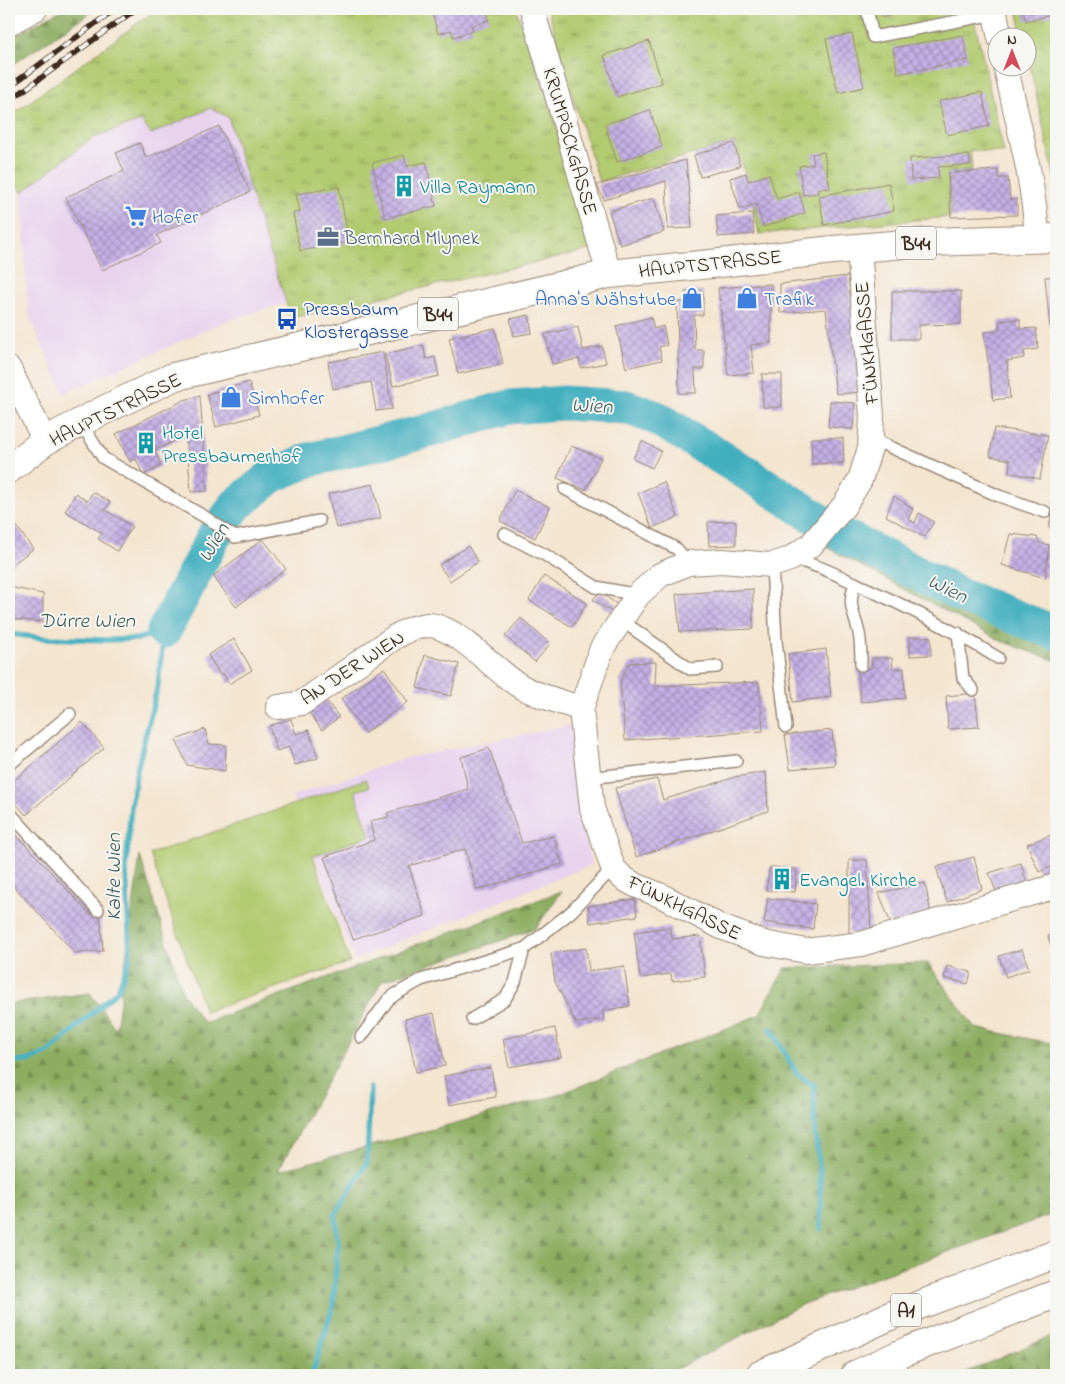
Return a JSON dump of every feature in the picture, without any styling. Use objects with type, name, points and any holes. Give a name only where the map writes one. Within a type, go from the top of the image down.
[{"type":"main road","name":"HAUPTSTRASSE","points":[[9,469],[45,442],[108,408],[173,377],[609,274],[930,242],[1047,238]]},
{"type":"main road","name":"A1","points":[[760,1375],[890,1316],[1056,1254]]},
{"type":"main road","name":"A1","points":[[855,1375],[908,1351],[1056,1294]]},
{"type":"street","points":[[9,22],[35,9]]},
{"type":"street","name":"KRUMPÖCKGASSE","points":[[532,9],[609,274]]},
{"type":"street","points":[[994,11],[998,28]]},
{"type":"street","points":[[1008,78],[1027,165],[1036,218],[1047,238]]},
{"type":"street","name":"FÜNKHGASSE","points":[[859,248],[872,416],[870,448],[860,480],[844,506],[811,545],[781,562],[722,560],[688,562],[660,575],[638,595],[602,648],[581,709],[592,808],[613,868],[635,885],[662,896],[721,927],[764,943],[806,951],[861,944],[1056,886]]},
{"type":"street","points":[[9,369],[45,442]]},
{"type":"street","name":"AN DER WIEN","points":[[278,707],[302,703],[395,636],[411,628],[428,625],[450,632],[498,671],[520,686],[534,693],[581,709]]},
{"type":"lane","points":[[868,9],[873,38],[994,11]]},
{"type":"lane","points":[[81,423],[103,458],[235,536],[319,521]]},
{"type":"lane","points":[[870,438],[998,496],[1045,512]]},
{"type":"lane","points":[[565,490],[677,549],[688,562]]},
{"type":"lane","points":[[504,534],[545,555],[596,587],[638,595]]},
{"type":"lane","points":[[786,727],[776,641],[781,562],[812,563],[958,633],[998,658]]},
{"type":"lane","points":[[855,583],[850,595],[850,605],[860,635],[861,666]]},
{"type":"lane","points":[[620,620],[690,669],[717,667]]},
{"type":"lane","points":[[958,633],[963,678],[973,690]]},
{"type":"lane","points":[[9,765],[70,714]]},
{"type":"lane","points":[[588,778],[736,760]]},
{"type":"lane","points":[[9,812],[98,910]]},
{"type":"lane","points":[[361,1036],[388,1000],[421,980],[524,949],[571,912],[613,868]]},
{"type":"lane","points":[[472,1019],[505,999],[515,982],[524,949]]},
{"type":"shaded area","points":[[211,108],[228,117],[286,303],[223,322],[64,394],[29,316],[22,192],[94,138],[141,121],[151,133]]},
{"type":"shaded area","points":[[571,725],[579,809],[591,865],[354,960],[292,796],[406,758]]},
{"type":"green space","points":[[63,9],[96,9],[9,67],[9,36],[18,34]]},
{"type":"green space","points":[[157,9],[516,9],[550,106],[594,249],[291,318],[228,117],[211,108],[151,134],[141,121],[94,137],[22,192],[9,177],[9,117]]},
{"type":"green space","points":[[548,9],[972,9],[1004,153],[970,150],[972,171],[948,173],[951,217],[759,234],[748,181],[734,142],[599,182]]},
{"type":"green space","points":[[1017,9],[1056,9],[1056,185],[1033,78],[1038,78],[1038,28],[1021,28]]},
{"type":"green space","points":[[842,521],[1024,610],[1056,620],[1056,661],[1001,641],[826,547]]},
{"type":"green space","points":[[366,779],[369,787],[355,791],[370,836],[313,856],[350,962],[205,1012],[150,854]]},
{"type":"green space","points":[[140,856],[183,994],[204,1023],[562,891],[535,929],[382,981],[278,1171],[555,1096],[759,1015],[785,968],[928,963],[975,1028],[1056,1044],[1056,1213],[803,1304],[665,1375],[9,1375],[9,1004],[90,993],[116,1029]]},
{"type":"green space","points":[[1056,1334],[1056,1375],[960,1375]]},
{"type":"building","points":[[431,9],[486,9],[489,20],[471,26],[473,31],[453,37],[451,30],[438,34]]},
{"type":"building","points":[[881,9],[911,9],[911,11],[883,17]]},
{"type":"building","points":[[1023,9],[1056,9],[1056,14],[1026,21]]},
{"type":"building","points":[[852,34],[864,87],[838,93],[826,39]]},
{"type":"building","points":[[963,35],[968,60],[898,74],[893,48]]},
{"type":"building","points":[[649,41],[662,83],[617,97],[604,55]]},
{"type":"building","points":[[982,92],[989,126],[947,135],[939,101]]},
{"type":"building","points":[[650,110],[662,147],[617,162],[605,124]]},
{"type":"building","name":"Hofer","points":[[219,126],[250,192],[157,235],[161,243],[102,270],[66,197],[124,171],[116,153],[140,143],[146,158]]},
{"type":"building","points":[[734,143],[740,166],[700,177],[694,155]]},
{"type":"building","points":[[824,152],[830,188],[817,189],[818,193],[803,195],[799,166],[814,164],[812,154]]},
{"type":"building","name":"Villa Raymann","points":[[404,155],[407,166],[426,162],[436,206],[385,218],[372,163]]},
{"type":"building","points":[[969,155],[970,165],[938,167],[939,178],[911,180],[910,158]]},
{"type":"building","points":[[686,160],[692,228],[668,229],[666,181],[604,200],[597,185]]},
{"type":"building","points":[[998,170],[998,178],[1008,178],[1010,200],[1017,199],[1017,215],[951,217],[948,173]]},
{"type":"building","points":[[746,173],[748,181],[769,174],[777,199],[799,192],[805,213],[763,227],[756,204],[740,209],[730,178]]},
{"type":"building","points":[[889,183],[894,211],[824,225],[819,196]]},
{"type":"building","points":[[339,187],[349,242],[300,251],[293,213],[300,212],[296,194]]},
{"type":"building","points":[[654,198],[664,232],[620,245],[609,211]]},
{"type":"building","points":[[752,213],[754,234],[718,237],[716,216]]},
{"type":"building","points":[[848,276],[863,392],[836,394],[826,309],[780,313],[780,284]]},
{"type":"building","points":[[1056,276],[1056,328],[1050,329],[1045,277]]},
{"type":"building","points":[[771,284],[771,343],[751,345],[754,373],[728,375],[718,288]]},
{"type":"building","points":[[703,291],[703,315],[694,315],[695,350],[704,350],[704,369],[695,369],[696,393],[679,393],[677,302],[685,302],[685,292]]},
{"type":"building","points":[[892,291],[961,291],[961,324],[919,325],[919,339],[892,339]]},
{"type":"building","points":[[529,315],[532,333],[514,336],[510,319]]},
{"type":"building","points":[[651,317],[654,329],[663,326],[667,345],[659,347],[662,360],[626,368],[616,326]]},
{"type":"building","points":[[1020,319],[1020,329],[1036,328],[1038,349],[1024,351],[1024,358],[1007,361],[1010,398],[993,400],[984,332],[999,331],[999,321]]},
{"type":"building","points":[[578,327],[583,350],[602,346],[606,363],[581,368],[579,359],[552,364],[545,334]]},
{"type":"building","points":[[495,328],[503,364],[458,374],[449,338]]},
{"type":"building","points":[[423,345],[426,359],[435,357],[439,376],[393,386],[385,354]]},
{"type":"building","points":[[383,352],[392,409],[376,411],[371,382],[333,389],[328,362]]},
{"type":"building","points":[[762,374],[782,374],[782,407],[763,407]]},
{"type":"building","points":[[249,382],[259,415],[216,427],[207,394]]},
{"type":"building","name":"Hotel Pressbaumerhof","points":[[200,396],[207,491],[191,492],[186,436],[155,450],[161,466],[143,475],[136,459],[130,462],[116,434],[184,400]]},
{"type":"building","points":[[830,401],[855,403],[853,429],[828,427]]},
{"type":"building","points":[[994,428],[1048,435],[1040,479],[1009,472],[1010,460],[990,456]]},
{"type":"building","points":[[811,438],[843,438],[844,463],[812,464]]},
{"type":"building","points":[[642,441],[661,451],[652,468],[633,459]]},
{"type":"building","points":[[571,446],[601,458],[586,490],[557,478]]},
{"type":"building","points":[[664,482],[678,517],[652,528],[638,493]]},
{"type":"building","points":[[373,484],[381,518],[336,528],[328,494]]},
{"type":"building","points":[[515,490],[550,507],[535,538],[500,521]]},
{"type":"building","points":[[93,492],[110,502],[105,510],[132,526],[117,551],[98,539],[102,533],[65,511],[76,493],[87,501]]},
{"type":"building","points":[[894,496],[913,509],[908,519],[915,523],[919,513],[934,522],[924,537],[886,516]]},
{"type":"building","points":[[1056,498],[1056,529],[1049,528]]},
{"type":"building","points":[[9,516],[33,549],[9,567]]},
{"type":"building","points":[[736,521],[736,545],[709,546],[708,522]]},
{"type":"building","points":[[1010,534],[1037,537],[1039,543],[1049,545],[1045,578],[1002,565]]},
{"type":"building","points":[[263,539],[286,569],[236,607],[213,576]]},
{"type":"building","points":[[468,546],[478,562],[450,581],[439,565]]},
{"type":"building","points":[[544,576],[587,603],[572,627],[529,600]]},
{"type":"building","points":[[9,587],[43,594],[43,622],[9,619]]},
{"type":"building","points":[[753,589],[753,629],[680,632],[676,594]]},
{"type":"building","points":[[599,592],[617,604],[612,612],[593,600]]},
{"type":"building","points":[[521,618],[550,644],[535,662],[505,636]]},
{"type":"building","points":[[910,637],[931,637],[931,655],[910,656]]},
{"type":"building","points":[[234,639],[252,670],[229,684],[223,673],[220,675],[208,655]]},
{"type":"building","points":[[826,649],[831,697],[793,702],[788,654]]},
{"type":"building","points":[[425,655],[459,664],[451,696],[417,688]]},
{"type":"building","points":[[872,658],[892,658],[893,669],[904,668],[905,698],[861,702],[857,669],[872,668]]},
{"type":"building","points":[[656,662],[655,686],[759,682],[763,731],[625,740],[620,681],[630,663]]},
{"type":"building","points":[[384,668],[408,702],[365,733],[341,699]]},
{"type":"building","points":[[975,693],[979,727],[948,729],[946,696]]},
{"type":"building","points":[[324,698],[339,717],[322,730],[307,710]]},
{"type":"building","points":[[291,719],[296,734],[309,730],[318,758],[295,765],[289,747],[277,751],[269,726]]},
{"type":"building","points":[[82,722],[104,748],[26,815],[9,796],[9,785]]},
{"type":"building","points":[[205,729],[209,744],[226,745],[225,771],[187,765],[176,740]]},
{"type":"building","points":[[832,730],[835,765],[790,769],[785,735]]},
{"type":"building","points":[[489,748],[522,843],[554,836],[562,864],[477,890],[465,849],[409,866],[425,916],[353,939],[324,857],[374,840],[370,821],[389,817],[387,813],[468,789],[461,757]]},
{"type":"building","points":[[766,772],[768,811],[636,857],[615,788],[657,779],[663,800],[735,777]]},
{"type":"building","points":[[9,827],[90,914],[100,913],[103,951],[75,953],[9,881]]},
{"type":"building","points":[[1056,833],[1056,865],[1039,872],[1027,844]]},
{"type":"building","points":[[974,857],[982,889],[947,902],[936,867]]},
{"type":"building","points":[[849,860],[867,860],[871,932],[849,934]]},
{"type":"building","points":[[1021,863],[1027,884],[997,894],[989,873]]},
{"type":"building","name":"Evangel. Kirche","points":[[770,867],[797,869],[795,892],[766,890]]},
{"type":"building","points":[[925,883],[931,914],[891,924],[879,893]]},
{"type":"building","points":[[768,898],[816,904],[813,929],[764,922]]},
{"type":"building","points":[[635,899],[637,916],[590,923],[588,906]]},
{"type":"building","points":[[670,927],[672,939],[700,936],[705,977],[672,981],[671,974],[640,978],[634,932]]},
{"type":"building","points":[[1056,933],[1056,960],[1048,936]]},
{"type":"building","points":[[586,948],[589,971],[624,966],[630,1006],[603,1011],[604,1019],[576,1023],[555,982],[551,953]]},
{"type":"building","points":[[1022,949],[1029,969],[1006,977],[999,956]]},
{"type":"building","points":[[947,966],[971,972],[968,984],[944,978]]},
{"type":"building","points":[[434,1013],[445,1066],[416,1072],[405,1019]]},
{"type":"building","points":[[555,1028],[561,1057],[509,1067],[503,1039]]},
{"type":"building","points":[[491,1068],[496,1097],[449,1105],[444,1076]]},
{"type":"waterway","name":"Wien","points":[[164,631],[214,536],[236,505],[272,476],[309,460],[424,432],[509,407],[564,403],[626,407],[657,418],[844,536],[964,597],[1056,633]]},
{"type":"waterway","name":"Kalte Wien","points":[[9,634],[44,638],[109,640],[137,639],[164,631],[158,685],[137,770],[131,805],[126,869],[130,958],[118,990],[49,1052],[27,1061],[9,1061]]},
{"type":"waterway","points":[[771,1029],[797,1074],[814,1085],[814,1123],[820,1171],[821,1229]]},
{"type":"waterway","points":[[312,1375],[333,1306],[338,1243],[335,1215],[367,1162],[370,1088]]},
{"type":"railway","points":[[9,87],[115,9]]},
{"type":"railway","points":[[9,101],[136,9]]},
{"type":"place","name":"Villa Raymann","points":[[404,186]]},
{"type":"place","name":"Hofer","points":[[136,216]]},
{"type":"place","name":"Bernhard Mlynek","points":[[328,237]]},
{"type":"place","name":"Anna's Nähstube","points":[[692,298]]},
{"type":"place","name":"Trafik","points":[[747,298]]},
{"type":"place","name":"Pressbaum Klostergasse","points":[[287,319]]},
{"type":"place","name":"Simhofer","points":[[231,397]]},
{"type":"place","name":"Hotel Pressbaumerhof","points":[[146,443]]},
{"type":"place","name":"Evangel. Kirche","points":[[782,879]]},
{"type":"water label","name":"Dürre Wien","points":[[87,620]]}]
